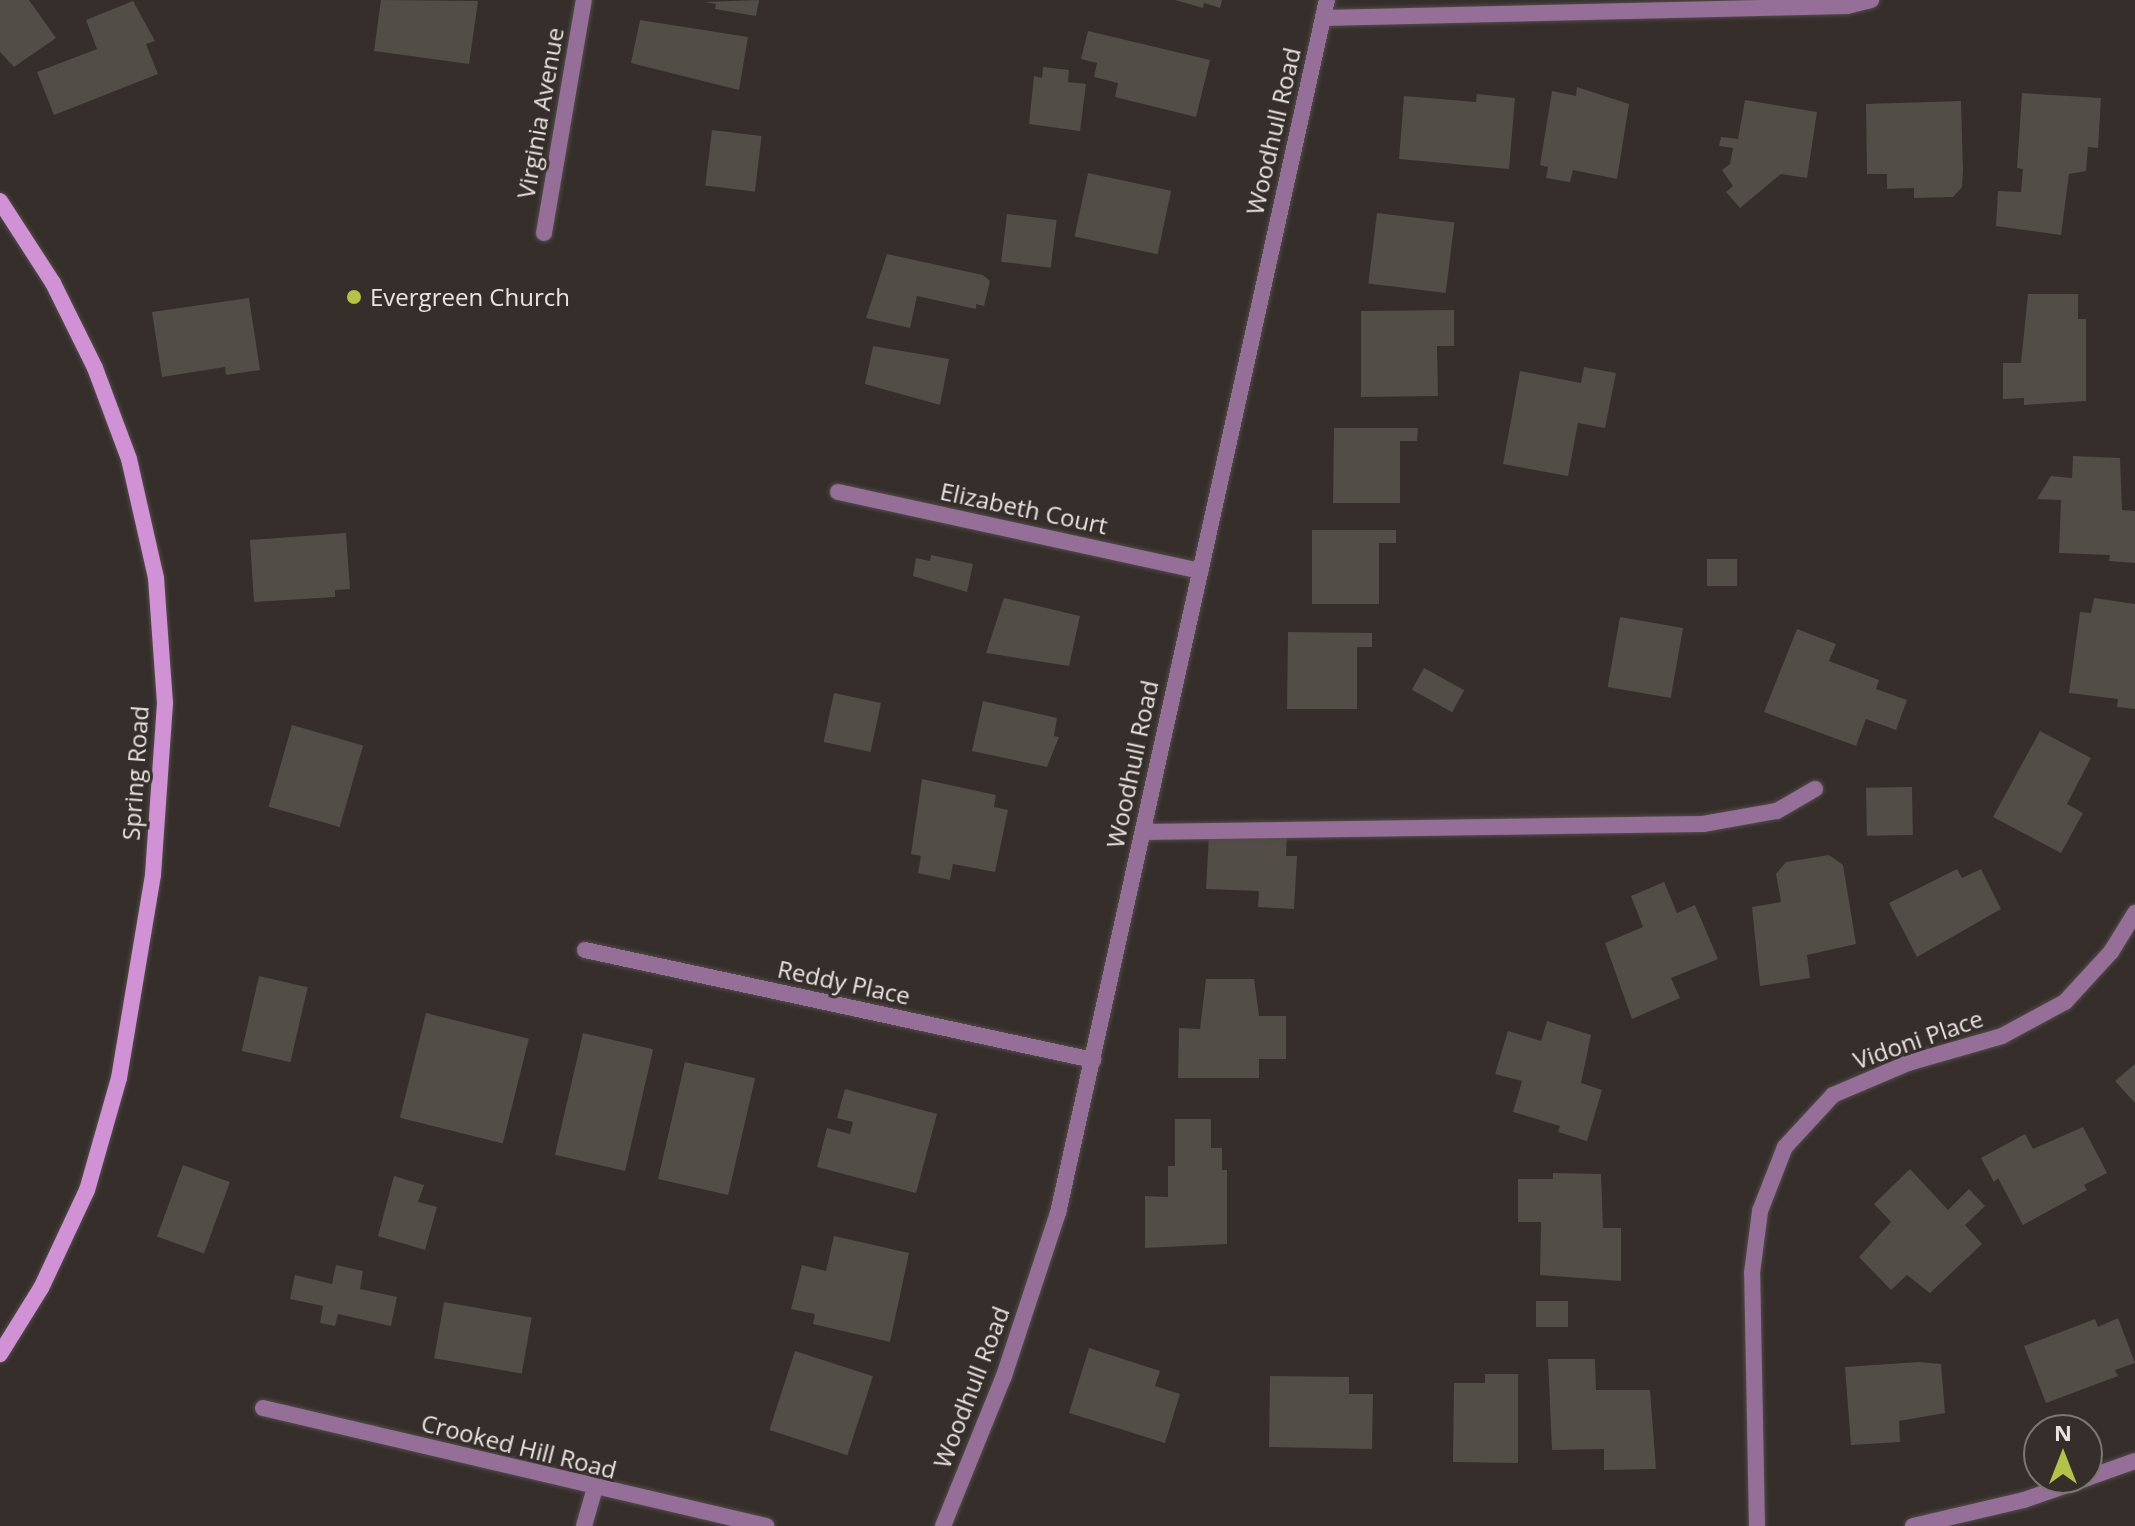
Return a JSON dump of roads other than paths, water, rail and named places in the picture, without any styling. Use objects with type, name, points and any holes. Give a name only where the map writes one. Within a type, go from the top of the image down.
[{"type":"main road","name":"Spring Road","points":[[0,201],[60,297],[95,368],[129,459],[156,578],[165,703],[153,875],[119,1078],[87,1190],[41,1288],[0,1354]]},
{"type":"street","name":"Virginia Avenue","points":[[544,233],[584,0]]},
{"type":"street","name":"Woodhull Road","points":[[943,1526],[1004,1376],[1058,1213],[1327,0]]},
{"type":"street","points":[[1323,18],[1847,6],[1871,0]]},
{"type":"street","name":"Elizabeth Court","points":[[838,492],[1200,571]]},
{"type":"street","points":[[1143,832],[1703,824],[1777,811],[1815,789]]},
{"type":"street","name":"Vidoni Place","points":[[1757,1526],[1752,1273],[1760,1211],[1785,1147],[1833,1095],[1908,1063],[2002,1036],[2065,1002],[2111,952],[2135,913]]},
{"type":"street","name":"Reddy Place","points":[[585,950],[1093,1060]]},
{"type":"street","name":"Crooked Hill Road","points":[[263,1408],[594,1490],[766,1526]]},
{"type":"street","points":[[2103,1472],[2135,1461]]},
{"type":"street","points":[[584,1526],[594,1490]]},
{"type":"street","points":[[1913,1526],[2041,1494]]},
{"type":"place","name":"Evergreen Church","points":[[354,297]]}]
